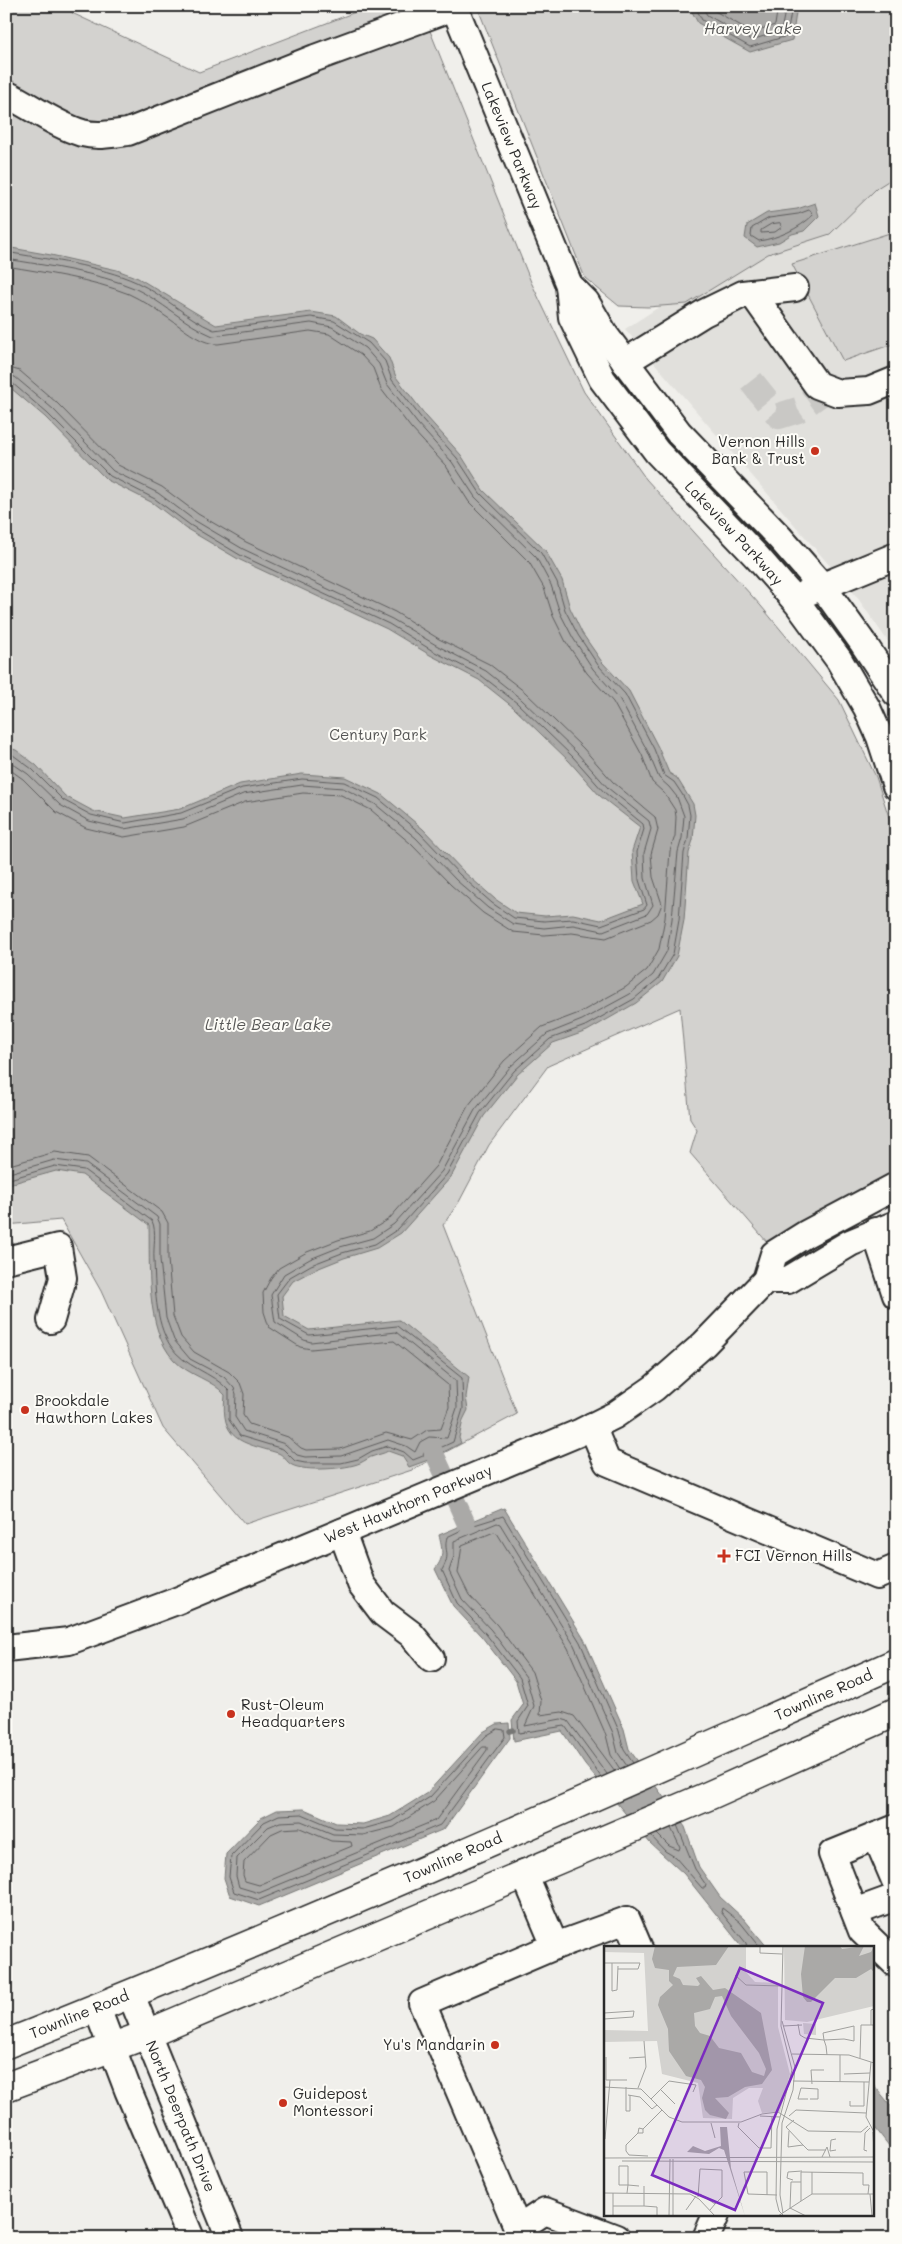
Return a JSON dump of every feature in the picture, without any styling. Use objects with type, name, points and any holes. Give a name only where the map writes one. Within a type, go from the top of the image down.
[{"type":"main road","name":"Townline Road","points":[[6,2044],[131,1995],[589,1798],[896,1663]]},
{"type":"main road","points":[[6,2087],[146,2034],[708,1796],[896,1712]]},
{"type":"street","points":[[6,94],[83,133],[105,135],[128,132],[315,58],[454,7]]},
{"type":"street","name":"Lakeview Parkway","points":[[454,7],[569,285],[572,317],[602,380],[657,452],[758,558],[794,599],[839,660],[867,708],[880,736],[896,786]]},
{"type":"street","name":"Lakeview Parkway","points":[[569,285],[586,302],[605,335],[679,432],[780,538],[822,586],[864,643],[896,693]]},
{"type":"street","points":[[625,362],[704,313],[744,294],[795,288]]},
{"type":"street","points":[[752,293],[817,385],[838,393],[869,391],[896,380]]},
{"type":"street","points":[[794,599],[896,556]]},
{"type":"street","name":"West Hawthorn Parkway","points":[[6,1648],[69,1640],[174,1602],[409,1504],[615,1415],[654,1388],[704,1344],[766,1280],[774,1254],[806,1234],[896,1186]]},
{"type":"street","points":[[766,1280],[788,1280],[850,1243],[885,1228],[896,1296]]},
{"type":"street","points":[[6,1260],[58,1247],[63,1278],[51,1320]]},
{"type":"street","points":[[592,1426],[607,1462],[877,1576],[896,1568]]},
{"type":"street","points":[[342,1532],[361,1584],[383,1613],[411,1634],[431,1658]]},
{"type":"street","points":[[890,1951],[862,1931],[832,1854],[886,1832],[896,1883]]},
{"type":"street","points":[[524,1873],[555,1946]]},
{"type":"street","points":[[855,1912],[896,1896]]},
{"type":"street","points":[[616,2238],[545,2211],[517,2233],[422,2003],[555,1946],[627,1920],[637,1946]]},
{"type":"street","name":"North Deerpath Drive","points":[[131,1995],[230,2238]]},
{"type":"street","points":[[97,2008],[191,2238]]},
{"type":"street","points":[[706,2238],[716,2216]]},
{"type":"shaded area","points":[[896,154],[896,653],[857,597],[625,329]]},
{"type":"green space","name":"Century Park","points":[[6,6],[69,6],[72,13],[199,72],[371,6],[420,6],[531,282],[584,392],[646,479],[761,606],[839,700],[876,777],[896,839],[896,1178],[843,1199],[767,1242],[690,1153],[697,1130],[690,1119],[680,1008],[548,1066],[489,1145],[459,1202],[443,1225],[517,1414],[412,1470],[245,1524],[163,1428],[101,1291],[61,1220],[6,1225]]},
{"type":"green space","points":[[477,6],[896,6],[896,176],[877,188],[830,234],[768,254],[687,304],[648,307],[619,306],[585,278]]},
{"type":"green space","points":[[896,231],[896,343],[843,361],[792,264]]},
{"type":"water","name":"Harvey Lake","points":[[689,6],[797,6],[792,40],[750,52],[698,23]]},
{"type":"water","points":[[815,203],[819,216],[804,231],[792,234],[779,242],[757,247],[745,238],[747,225],[767,213],[797,209]]},
{"type":"water","name":"Little Bear Lake","points":[[6,247],[117,270],[138,278],[216,325],[311,312],[336,316],[360,334],[372,339],[389,358],[396,377],[426,416],[461,455],[483,490],[545,550],[562,580],[570,608],[582,633],[602,662],[629,691],[658,747],[669,773],[677,778],[693,804],[695,815],[693,840],[689,853],[684,920],[677,956],[662,982],[636,1003],[587,1031],[553,1043],[517,1075],[484,1116],[451,1177],[401,1233],[377,1248],[344,1258],[293,1281],[282,1296],[284,1316],[309,1330],[399,1320],[469,1377],[466,1397],[468,1410],[463,1420],[459,1438],[461,1443],[438,1455],[435,1447],[428,1450],[431,1459],[409,1467],[402,1456],[388,1451],[346,1467],[316,1469],[298,1467],[290,1464],[280,1454],[253,1446],[236,1437],[230,1431],[226,1422],[224,1410],[225,1395],[214,1385],[186,1370],[174,1360],[165,1347],[158,1331],[151,1296],[149,1225],[82,1175],[56,1171],[6,1185],[6,747],[16,750],[36,765],[65,796],[93,811],[125,818],[180,809],[240,784],[302,774],[345,777],[381,794],[423,829],[464,872],[495,899],[516,913],[545,916],[573,914],[601,920],[643,904],[634,881],[632,851],[640,827],[600,796],[569,761],[513,707],[479,680],[430,655],[387,629],[238,559],[187,529],[153,503],[107,480],[45,417],[6,384]]},
{"type":"water","points":[[504,1508],[584,1639],[624,1729],[629,1749],[685,1827],[699,1867],[720,1897],[744,1919],[766,1946],[741,1946],[684,1874],[650,1843],[585,1765],[562,1731],[514,1741],[512,1720],[523,1705],[516,1681],[482,1637],[453,1606],[435,1569],[440,1561],[442,1549],[439,1535]]},
{"type":"water","points":[[509,1723],[510,1738],[444,1829],[259,1906],[230,1896],[224,1878],[226,1854],[261,1818],[277,1810],[304,1809],[336,1823],[363,1824],[390,1816],[427,1793],[483,1732],[497,1724]]},
{"type":"water","points":[[874,2085],[896,2112],[896,2155],[874,2126]]},
{"type":"waterway","points":[[432,1448],[466,1523]]},
{"type":"tunnel","points":[[751,381],[779,416],[798,410],[827,389]]},
{"type":"place","name":"Vernon Hills Bank & Trust","points":[[815,451]]},
{"type":"place","name":"Brookdale Hawthorn Lakes","points":[[25,1410]]},
{"type":"place","name":"FCI Vernon Hills","points":[[724,1556]]},
{"type":"place","name":"Rust-Oleum Headquarters","points":[[231,1714]]},
{"type":"place","name":"Yu's Mandarin","points":[[495,2045]]},
{"type":"place","name":"Guidepost Montessori","points":[[283,2103]]}]
